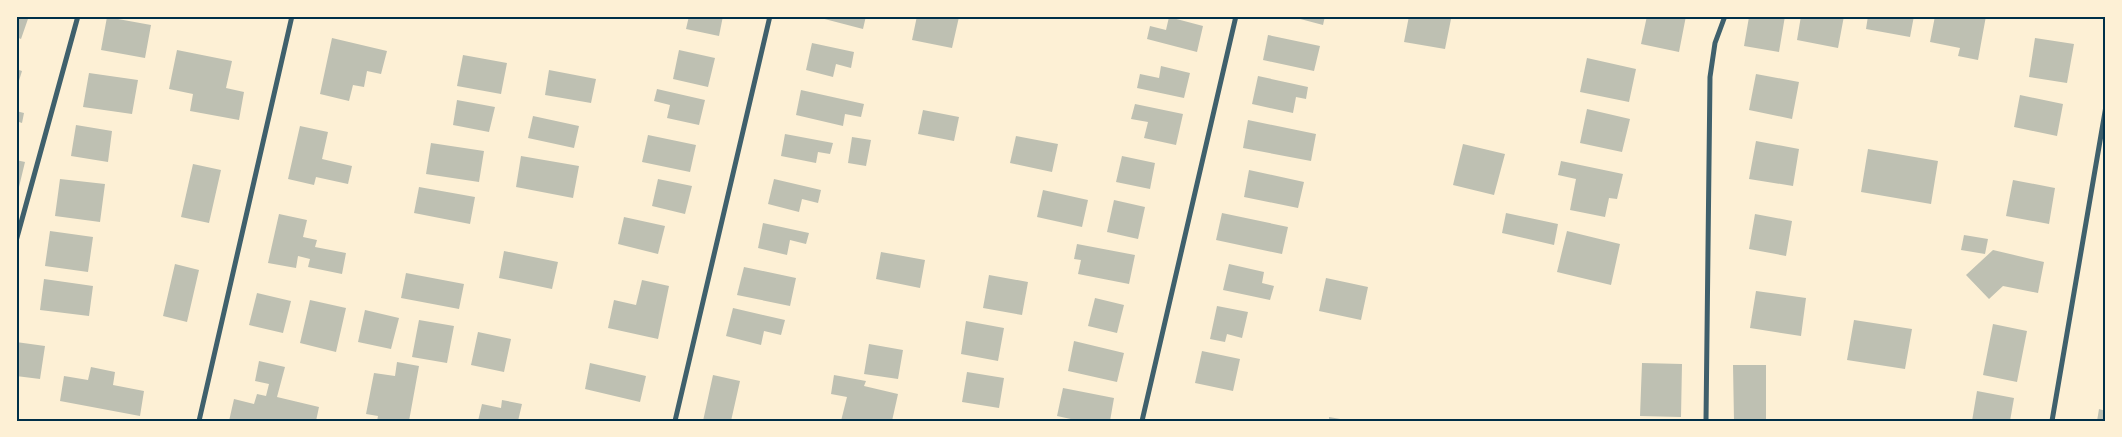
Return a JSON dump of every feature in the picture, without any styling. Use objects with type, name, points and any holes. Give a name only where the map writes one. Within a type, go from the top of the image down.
[{"type":"street","points":[[16,241],[78,16]]},
{"type":"street","points":[[199,421],[292,16]]},
{"type":"street","points":[[675,421],[770,16]]},
{"type":"street","points":[[1142,421],[1236,16]]},
{"type":"street","points":[[1706,421],[1710,77],[1715,44],[1725,16]]},
{"type":"street","points":[[2052,421],[2106,106]]},
{"type":"building","points":[[16,16],[29,16],[21,39],[16,37]]},
{"type":"building","points":[[689,16],[723,16],[719,36],[686,29]]},
{"type":"building","points":[[813,16],[866,16],[863,29]]},
{"type":"building","points":[[917,16],[959,17],[952,48],[912,40]]},
{"type":"building","points":[[1289,16],[1325,16],[1323,25]]},
{"type":"building","points":[[1409,16],[1436,16],[1451,19],[1445,49],[1404,42]]},
{"type":"building","points":[[1647,16],[1686,16],[1679,52],[1641,44]]},
{"type":"building","points":[[1762,16],[1785,16],[1779,52],[1744,46],[1749,17],[1761,19]]},
{"type":"building","points":[[1801,16],[1844,16],[1838,48],[1797,40]]},
{"type":"building","points":[[1868,16],[1914,16],[1910,37],[1866,29]]},
{"type":"building","points":[[1935,16],[1986,16],[1978,60],[1958,56],[1960,48],[1930,42]]},
{"type":"building","points":[[107,17],[151,25],[145,58],[101,50]]},
{"type":"building","points":[[1169,17],[1203,26],[1197,52],[1147,39],[1150,26],[1166,30]]},
{"type":"building","points":[[1268,35],[1320,46],[1314,71],[1263,60]]},
{"type":"building","points":[[332,38],[387,51],[381,74],[367,71],[364,87],[353,85],[349,101],[320,94]]},
{"type":"building","points":[[2035,38],[2074,44],[2067,83],[2029,77]]},
{"type":"building","points":[[812,43],[854,52],[851,68],[836,64],[833,77],[806,70]]},
{"type":"building","points":[[177,50],[232,61],[226,88],[244,92],[239,120],[190,111],[193,94],[169,89]]},
{"type":"building","points":[[679,50],[715,58],[708,87],[673,79]]},
{"type":"building","points":[[463,55],[507,63],[501,94],[457,86]]},
{"type":"building","points":[[1587,58],[1636,69],[1629,102],[1580,92]]},
{"type":"building","points":[[1161,66],[1190,73],[1184,98],[1137,88],[1140,74],[1159,78]]},
{"type":"building","points":[[16,69],[22,71],[17,87],[16,87]]},
{"type":"building","points":[[549,70],[596,79],[591,103],[545,95]]},
{"type":"building","points":[[89,73],[138,80],[132,114],[83,107]]},
{"type":"building","points":[[1756,74],[1799,82],[1792,119],[1749,110]]},
{"type":"building","points":[[1258,76],[1308,87],[1306,99],[1296,97],[1293,113],[1252,104]]},
{"type":"building","points":[[657,89],[705,100],[699,125],[667,118],[670,105],[654,101]]},
{"type":"building","points":[[801,90],[864,104],[861,117],[845,114],[843,126],[796,115]]},
{"type":"building","points":[[2020,95],[2063,104],[2057,136],[2014,127]]},
{"type":"building","points":[[457,100],[495,107],[489,132],[453,125]]},
{"type":"building","points":[[1135,104],[1183,114],[1176,145],[1144,138],[1148,122],[1131,119]]},
{"type":"building","points":[[1587,109],[1630,119],[1622,152],[1580,143]]},
{"type":"building","points":[[923,110],[959,117],[954,141],[918,134]]},
{"type":"building","points":[[16,111],[24,113],[22,123],[16,121]]},
{"type":"building","points":[[533,116],[579,126],[574,148],[528,138]]},
{"type":"building","points":[[1248,120],[1316,134],[1311,161],[1243,148]]},
{"type":"building","points":[[76,125],[112,131],[108,162],[71,156]]},
{"type":"building","points":[[300,126],[328,132],[322,159],[352,166],[348,184],[316,177],[314,185],[288,179]]},
{"type":"building","points":[[785,134],[833,143],[830,154],[818,152],[816,163],[781,156]]},
{"type":"building","points":[[648,135],[696,145],[690,172],[642,162]]},
{"type":"building","points":[[1016,136],[1058,144],[1052,172],[1010,163]]},
{"type":"building","points":[[852,137],[871,140],[866,166],[848,163]]},
{"type":"building","points":[[1756,141],[1799,149],[1793,186],[1749,179]]},
{"type":"building","points":[[431,143],[484,151],[479,182],[426,174]]},
{"type":"building","points":[[1463,144],[1505,154],[1494,195],[1453,185]]},
{"type":"building","points":[[1868,149],[1938,161],[1931,204],[1861,192]]},
{"type":"building","points":[[521,156],[579,166],[573,198],[516,187]]},
{"type":"building","points":[[1122,156],[1155,163],[1150,189],[1116,182]]},
{"type":"building","points":[[16,160],[25,162],[19,187],[16,186]]},
{"type":"building","points":[[1561,161],[1623,174],[1617,199],[1609,198],[1605,217],[1570,210],[1576,179],[1558,175]]},
{"type":"building","points":[[193,164],[221,170],[209,223],[181,217]]},
{"type":"building","points":[[1249,170],[1304,182],[1298,208],[1244,197]]},
{"type":"building","points":[[60,179],[105,184],[100,222],[55,216]]},
{"type":"building","points":[[658,179],[692,186],[685,214],[652,206]]},
{"type":"building","points":[[774,179],[821,190],[818,203],[802,199],[799,212],[768,204]]},
{"type":"building","points":[[2013,180],[2055,188],[2049,224],[2006,216]]},
{"type":"building","points":[[419,187],[475,197],[470,224],[414,213]]},
{"type":"building","points":[[1043,190],[1088,200],[1082,227],[1037,217]]},
{"type":"building","points":[[1114,200],[1145,207],[1138,239],[1107,232]]},
{"type":"building","points":[[1222,213],[1288,227],[1282,254],[1216,240]]},
{"type":"building","points":[[1506,213],[1558,224],[1554,245],[1502,233]]},
{"type":"building","points":[[279,214],[307,220],[303,237],[317,240],[315,247],[346,253],[342,274],[308,267],[310,259],[298,256],[296,268],[268,263]]},
{"type":"building","points":[[1755,214],[1792,221],[1786,256],[1749,249]]},
{"type":"building","points":[[624,217],[665,226],[658,254],[618,244]]},
{"type":"building","points":[[763,223],[809,233],[806,244],[790,240],[787,255],[758,248]]},
{"type":"building","points":[[50,231],[93,237],[88,272],[45,266]]},
{"type":"building","points":[[1567,231],[1620,244],[1611,285],[1557,272]]},
{"type":"building","points":[[1964,235],[1988,239],[1985,254],[1961,250]]},
{"type":"building","points":[[1077,244],[1135,255],[1129,284],[1078,274],[1081,260],[1074,259]]},
{"type":"building","points":[[1993,250],[2044,262],[2038,293],[2003,286],[1989,299],[1966,275]]},
{"type":"building","points":[[504,251],[558,262],[552,289],[499,278]]},
{"type":"building","points":[[881,252],[925,260],[920,288],[876,279]]},
{"type":"building","points":[[175,264],[199,270],[187,322],[163,316]]},
{"type":"building","points":[[1229,264],[1264,272],[1262,283],[1274,286],[1270,300],[1223,290]]},
{"type":"building","points":[[744,267],[796,278],[790,306],[737,295]]},
{"type":"building","points":[[406,273],[464,284],[459,309],[401,298]]},
{"type":"building","points":[[989,275],[1028,282],[1022,315],[983,308]]},
{"type":"building","points":[[1326,278],[1368,287],[1361,320],[1319,311]]},
{"type":"building","points":[[44,279],[93,286],[89,316],[40,310]]},
{"type":"building","points":[[642,280],[669,286],[658,339],[608,328],[614,300],[636,305]]},
{"type":"building","points":[[1756,291],[1806,298],[1801,336],[1750,328]]},
{"type":"building","points":[[257,293],[291,301],[283,333],[249,325]]},
{"type":"building","points":[[1095,298],[1124,305],[1117,333],[1088,326]]},
{"type":"building","points":[[310,300],[346,308],[336,352],[300,343]]},
{"type":"building","points":[[1217,306],[1248,312],[1242,338],[1227,334],[1225,342],[1210,339]]},
{"type":"building","points":[[733,308],[785,320],[781,335],[764,331],[761,345],[726,336]]},
{"type":"building","points":[[365,310],[399,318],[391,349],[358,342]]},
{"type":"building","points":[[419,320],[454,326],[447,363],[412,357]]},
{"type":"building","points":[[1854,320],[1912,329],[1905,369],[1847,360]]},
{"type":"building","points":[[966,321],[1004,328],[998,361],[961,354]]},
{"type":"building","points":[[1993,324],[2027,331],[2017,382],[1983,375]]},
{"type":"building","points":[[478,332],[511,339],[504,372],[471,365]]},
{"type":"building","points":[[1074,341],[1124,353],[1117,382],[1068,371]]},
{"type":"building","points":[[16,342],[45,346],[40,379],[16,376]]},
{"type":"building","points":[[869,344],[903,350],[898,379],[864,374]]},
{"type":"building","points":[[1202,351],[1240,359],[1233,391],[1195,383]]},
{"type":"building","points":[[259,361],[285,367],[277,397],[319,407],[316,421],[229,421],[234,399],[254,404],[257,394],[266,396],[269,384],[255,381]]},
{"type":"building","points":[[397,362],[419,366],[409,421],[377,421],[378,416],[366,414],[374,373],[395,376]]},
{"type":"building","points":[[590,363],[646,376],[640,402],[585,389]]},
{"type":"building","points":[[1642,363],[1682,364],[1681,417],[1640,416]]},
{"type":"building","points":[[1733,365],[1766,365],[1766,421],[1734,421]]},
{"type":"building","points":[[91,367],[115,372],[113,385],[144,391],[140,416],[60,401],[64,376],[88,380]]},
{"type":"building","points":[[967,372],[1004,378],[999,408],[962,402]]},
{"type":"building","points":[[713,375],[740,381],[731,421],[703,421]]},
{"type":"building","points":[[834,375],[866,381],[864,386],[898,394],[892,421],[841,421],[847,397],[831,394]]},
{"type":"building","points":[[1063,388],[1114,398],[1110,421],[1080,421],[1057,416]]},
{"type":"building","points":[[1977,391],[2014,398],[2010,421],[1972,421]]},
{"type":"building","points":[[502,400],[522,404],[518,421],[478,421],[482,404],[501,408]]},
{"type":"building","points":[[2099,409],[2106,411],[2106,421],[2097,421]]},
{"type":"building","points":[[1329,417],[1346,420],[1346,421],[1329,421]]}]
